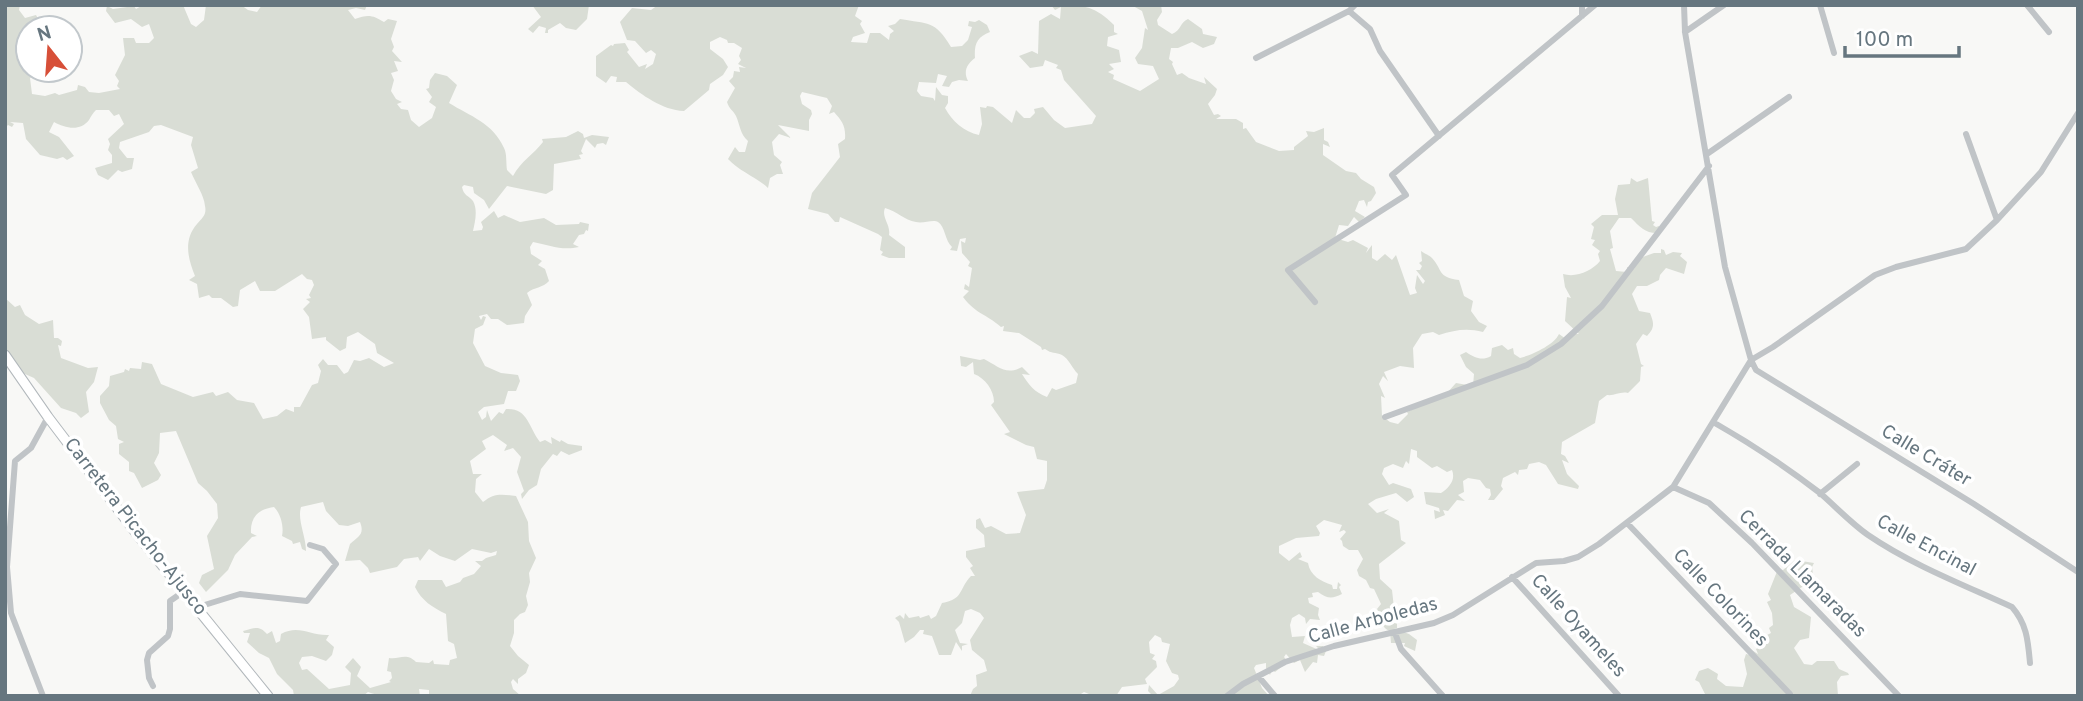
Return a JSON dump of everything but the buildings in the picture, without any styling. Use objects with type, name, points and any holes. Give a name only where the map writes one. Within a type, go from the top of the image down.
[{"type":"main road","name":"Carretera Picacho-Ajusco","points":[[5,355],[48,417],[183,592],[198,607],[268,696]]},
{"type":"street","points":[[1582,5],[1583,16]]},
{"type":"street","points":[[1315,302],[1288,270],[1406,195],[1392,175],[1595,5]]},
{"type":"street","points":[[1684,5],[1685,32],[1724,267],[1751,360],[1784,340],[1875,275],[1966,249],[1997,220],[2040,172],[2078,113]]},
{"type":"street","points":[[1685,32],[1724,5]]},
{"type":"street","points":[[1820,5],[1834,53]]},
{"type":"street","points":[[2027,5],[2049,32]]},
{"type":"street","points":[[1256,58],[1352,8],[1367,24],[1380,51],[1438,136]]},
{"type":"street","points":[[1707,154],[1789,97]]},
{"type":"street","points":[[1966,134],[1997,220]]},
{"type":"street","points":[[1385,417],[1527,365],[1561,344],[1602,306],[1709,166]]},
{"type":"street","name":"Calle Cráter","points":[[1751,360],[1756,370],[1974,504],[2078,572]]},
{"type":"street","name":"Calle Arboledas","points":[[1227,696],[1285,662],[1334,646],[1434,623],[1453,615],[1536,563],[1578,557],[1673,487],[1751,360]]},
{"type":"street","points":[[43,696],[11,613],[8,567],[15,461],[31,448],[48,417]]},
{"type":"street","name":"Calle Encinal","points":[[1713,422],[1754,446],[1821,494],[1868,535],[1923,566],[2012,607],[2027,631],[2030,663]]},
{"type":"street","points":[[1821,494],[1857,464]]},
{"type":"street","name":"Cerrada Llamaradas","points":[[1673,487],[1709,503],[1752,543],[1899,696]]},
{"type":"street","name":"Calle Colorines","points":[[1627,523],[1790,695]]},
{"type":"street","points":[[198,607],[240,594],[307,600],[336,564],[323,549],[310,545]]},
{"type":"street","name":"Calle Oyameles","points":[[1512,576],[1619,696]]},
{"type":"street","points":[[153,686],[147,669],[149,653],[168,636],[170,601],[183,592]]},
{"type":"street","points":[[1395,633],[1401,649],[1443,696]]},
{"type":"street","points":[[1258,676],[1275,696]]},
{"type":"shaded area","points":[[5,5],[20,5],[22,14],[14,14],[14,84],[31,84],[32,94],[45,96],[77,90],[78,85],[89,92],[99,93],[120,89],[115,75],[125,55],[123,38],[134,38],[136,43],[149,43],[154,38],[149,24],[142,27],[131,19],[115,23],[106,11],[107,6],[113,9],[134,6],[136,9],[143,5],[183,5],[191,24],[196,27],[204,20],[206,5],[241,5],[257,12],[262,5],[367,5],[365,10],[348,10],[355,19],[370,16],[384,22],[388,19],[397,21],[391,39],[394,47],[392,51],[402,62],[394,61],[398,71],[391,73],[394,80],[391,91],[396,99],[402,102],[397,104],[401,109],[408,110],[411,120],[419,127],[432,118],[436,107],[429,102],[432,97],[426,89],[429,88],[435,73],[447,76],[457,85],[449,103],[494,132],[506,153],[507,170],[513,176],[543,142],[542,139],[566,137],[578,131],[584,138],[592,135],[609,137],[606,145],[597,144],[595,148],[586,139],[581,151],[583,154],[579,155],[581,159],[554,164],[553,190],[546,194],[507,186],[489,209],[484,200],[474,193],[473,187],[462,187],[475,205],[473,231],[482,230],[481,222],[494,211],[498,218],[504,215],[520,222],[544,218],[556,225],[580,222],[589,224],[588,231],[579,235],[573,244],[579,247],[561,248],[533,242],[530,247],[531,254],[542,261],[538,265],[545,269],[549,281],[527,293],[532,305],[524,323],[507,325],[498,319],[491,319],[487,314],[479,316],[481,320],[483,316],[486,317],[483,325],[475,329],[473,343],[485,366],[501,373],[518,375],[520,381],[516,391],[508,391],[504,404],[484,407],[478,412],[482,420],[486,417],[487,410],[491,421],[499,412],[503,414],[506,409],[513,409],[527,419],[540,442],[545,440],[552,444],[551,437],[560,442],[561,440],[582,446],[582,450],[569,455],[561,451],[557,456],[553,454],[541,469],[537,485],[522,499],[521,494],[524,491],[517,472],[521,457],[513,448],[504,451],[507,445],[493,435],[482,441],[486,449],[470,461],[473,474],[482,474],[476,479],[475,492],[483,502],[498,495],[516,496],[528,522],[529,541],[536,558],[529,573],[530,582],[526,596],[528,605],[525,612],[514,620],[510,646],[529,665],[526,673],[518,679],[518,684],[513,679],[511,682],[513,689],[521,696],[429,696],[429,690],[419,689],[420,696],[368,692],[363,696],[294,696],[293,690],[277,674],[269,658],[247,642],[250,633],[243,631],[259,628],[267,634],[272,631],[276,643],[280,641],[281,634],[293,630],[329,635],[326,640],[334,647],[332,655],[326,661],[312,656],[302,657],[299,663],[302,670],[307,669],[329,689],[350,685],[351,673],[345,667],[353,658],[361,667],[357,676],[370,688],[391,682],[391,672],[387,671],[389,658],[406,657],[416,662],[429,663],[433,660],[434,664],[449,665],[450,660],[457,658],[454,644],[448,641],[446,614],[428,603],[415,587],[418,580],[442,580],[446,587],[460,582],[474,574],[481,566],[475,561],[496,555],[497,551],[491,553],[472,549],[455,561],[429,549],[420,561],[418,557],[404,559],[397,567],[370,573],[360,560],[345,561],[350,544],[361,533],[360,522],[348,526],[339,525],[326,511],[323,502],[301,507],[300,517],[306,551],[302,549],[300,542],[293,544],[282,536],[281,521],[274,507],[260,512],[254,518],[251,533],[257,536],[252,537],[235,555],[228,570],[206,592],[199,583],[202,575],[214,569],[207,536],[218,518],[217,504],[198,483],[176,431],[160,433],[159,453],[154,463],[161,475],[158,480],[142,488],[134,473],[129,471],[129,462],[119,454],[119,444],[124,442],[118,439],[116,426],[109,420],[100,403],[100,396],[109,386],[110,376],[124,372],[125,369],[141,369],[142,362],[152,364],[161,384],[193,397],[213,392],[216,396],[228,392],[237,400],[254,403],[263,419],[277,416],[286,409],[294,412],[294,407],[300,407],[312,385],[318,383],[321,371],[318,365],[323,359],[328,365],[337,365],[344,374],[354,360],[369,358],[384,367],[394,363],[377,353],[375,344],[358,332],[347,337],[346,348],[340,351],[326,340],[326,337],[312,339],[309,317],[303,309],[310,302],[306,299],[311,298],[309,295],[314,285],[312,280],[302,274],[275,291],[260,291],[255,281],[240,290],[238,306],[233,307],[221,298],[212,298],[209,295],[199,298],[197,284],[189,280],[195,276],[188,243],[205,212],[203,198],[191,172],[198,168],[191,145],[193,137],[161,125],[120,142],[119,148],[127,158],[134,158],[132,169],[122,172],[118,170],[108,180],[98,175],[95,168],[112,163],[108,139],[124,124],[119,114],[114,116],[109,110],[96,110],[85,124],[77,127],[54,122],[49,132],[59,137],[74,156],[67,160],[63,157],[57,159],[40,155],[26,139],[23,123],[10,122],[14,124],[12,127],[8,125],[5,128]]},
{"type":"shaded area","points":[[532,5],[589,5],[587,19],[576,30],[566,28],[560,23],[548,30],[548,33],[545,33],[546,28],[539,26],[533,33],[528,29],[541,17]]},
{"type":"shaded area","points":[[658,5],[859,5],[855,16],[862,21],[860,24],[865,33],[853,37],[851,42],[867,43],[870,33],[880,33],[889,40],[894,31],[888,26],[900,19],[930,25],[940,32],[951,47],[962,46],[968,40],[972,27],[968,26],[969,21],[979,20],[987,25],[990,32],[977,42],[975,58],[966,71],[968,81],[959,80],[952,82],[949,87],[942,86],[947,76],[938,74],[936,83],[919,82],[917,91],[921,96],[933,98],[935,101],[936,87],[942,95],[948,96],[945,108],[951,117],[963,129],[979,135],[982,124],[980,107],[987,106],[993,107],[1012,123],[1016,110],[1024,118],[1030,118],[1035,113],[1034,109],[1043,107],[1065,128],[1092,124],[1096,116],[1064,80],[1061,70],[1056,68],[1058,65],[1045,60],[1043,66],[1030,68],[1019,56],[1032,51],[1038,54],[1039,21],[1051,14],[1060,19],[1061,7],[1055,10],[1051,5],[1092,9],[1114,25],[1114,32],[1118,34],[1108,37],[1107,46],[1119,50],[1121,62],[1109,64],[1114,69],[1108,72],[1114,75],[1113,79],[1140,91],[1159,79],[1153,66],[1138,64],[1135,58],[1142,48],[1145,28],[1148,30],[1142,11],[1133,6],[1161,5],[1158,25],[1172,34],[1188,19],[1202,29],[1203,34],[1217,37],[1214,44],[1203,48],[1192,42],[1171,48],[1169,59],[1173,62],[1177,75],[1182,73],[1206,84],[1204,77],[1217,89],[1208,104],[1214,115],[1221,116],[1216,119],[1236,119],[1243,123],[1243,129],[1246,128],[1256,142],[1279,151],[1294,150],[1294,147],[1308,136],[1306,131],[1314,132],[1324,128],[1324,140],[1330,147],[1323,144],[1323,155],[1346,171],[1356,173],[1374,187],[1376,193],[1367,207],[1364,200],[1359,201],[1355,211],[1365,217],[1359,222],[1354,217],[1348,226],[1339,225],[1335,238],[1348,242],[1353,240],[1368,248],[1366,253],[1372,245],[1372,258],[1377,261],[1385,254],[1392,260],[1396,255],[1410,295],[1417,293],[1417,275],[1423,284],[1425,281],[1416,270],[1420,270],[1422,266],[1419,263],[1422,261],[1421,251],[1432,258],[1444,275],[1459,280],[1464,296],[1473,301],[1471,311],[1479,322],[1487,326],[1483,332],[1466,330],[1439,335],[1433,332],[1422,334],[1413,348],[1414,368],[1400,366],[1384,372],[1388,381],[1383,376],[1379,384],[1385,398],[1381,396],[1382,416],[1390,422],[1398,424],[1407,412],[1446,394],[1456,383],[1473,386],[1474,374],[1466,367],[1460,355],[1466,352],[1482,359],[1491,356],[1492,348],[1502,345],[1508,350],[1513,348],[1514,354],[1520,358],[1548,346],[1559,334],[1566,339],[1569,333],[1579,334],[1565,321],[1567,297],[1571,298],[1565,287],[1563,274],[1583,273],[1600,261],[1600,251],[1592,245],[1595,240],[1591,239],[1594,227],[1591,224],[1602,215],[1618,215],[1615,199],[1618,185],[1630,184],[1631,178],[1637,182],[1648,178],[1652,221],[1655,222],[1653,225],[1659,226],[1659,233],[1647,231],[1631,218],[1619,218],[1610,231],[1613,248],[1610,249],[1616,271],[1627,272],[1627,267],[1634,269],[1637,259],[1661,253],[1661,249],[1666,255],[1673,252],[1682,253],[1680,256],[1687,262],[1684,274],[1666,268],[1659,280],[1647,286],[1637,286],[1632,294],[1639,311],[1650,313],[1653,323],[1650,333],[1647,336],[1643,334],[1636,344],[1641,364],[1644,366],[1641,367],[1640,381],[1628,393],[1607,395],[1599,401],[1595,423],[1562,442],[1561,454],[1569,463],[1562,460],[1567,474],[1579,486],[1578,489],[1558,484],[1546,465],[1539,462],[1529,464],[1527,469],[1519,470],[1518,475],[1515,472],[1503,478],[1503,489],[1494,500],[1488,500],[1490,489],[1480,480],[1468,478],[1463,481],[1464,492],[1458,495],[1465,501],[1457,500],[1448,511],[1443,510],[1445,515],[1435,519],[1434,510],[1440,512],[1439,508],[1426,504],[1424,492],[1444,491],[1452,480],[1452,470],[1447,472],[1437,466],[1432,468],[1417,457],[1417,451],[1411,449],[1409,464],[1406,461],[1403,468],[1393,464],[1384,468],[1382,474],[1389,485],[1393,483],[1411,489],[1414,497],[1407,502],[1396,493],[1368,504],[1377,513],[1389,509],[1384,513],[1399,521],[1401,540],[1406,543],[1379,564],[1380,579],[1392,590],[1394,608],[1399,618],[1397,628],[1394,629],[1395,635],[1401,631],[1417,640],[1415,651],[1404,646],[1405,643],[1391,643],[1390,631],[1384,627],[1377,609],[1381,604],[1374,589],[1359,576],[1357,570],[1363,559],[1358,550],[1349,550],[1343,546],[1340,539],[1346,532],[1339,532],[1342,525],[1324,520],[1316,526],[1319,536],[1296,538],[1279,546],[1279,553],[1289,561],[1300,552],[1302,557],[1298,559],[1308,563],[1317,577],[1332,585],[1333,589],[1337,589],[1338,582],[1341,585],[1339,587],[1342,594],[1339,596],[1330,597],[1318,592],[1312,593],[1313,597],[1308,598],[1309,603],[1319,608],[1320,620],[1310,619],[1306,624],[1305,618],[1299,614],[1292,618],[1290,625],[1292,637],[1305,636],[1303,643],[1321,651],[1316,646],[1323,646],[1326,651],[1324,656],[1318,655],[1317,663],[1313,662],[1305,672],[1300,660],[1294,663],[1286,654],[1284,657],[1288,662],[1275,672],[1272,670],[1270,675],[1266,663],[1256,665],[1254,668],[1262,688],[1269,696],[1153,696],[1148,691],[1149,685],[1158,695],[1174,686],[1179,679],[1178,675],[1172,673],[1166,661],[1170,644],[1162,642],[1161,638],[1155,635],[1149,642],[1150,653],[1155,655],[1152,659],[1156,661],[1157,667],[1145,679],[1147,684],[1122,687],[1116,696],[1094,696],[1084,692],[1078,696],[970,696],[977,686],[976,675],[987,671],[984,660],[972,650],[970,640],[984,618],[980,613],[971,609],[965,611],[962,623],[955,630],[960,643],[968,644],[962,646],[962,651],[956,642],[951,655],[939,655],[932,636],[923,634],[924,630],[920,630],[905,643],[899,622],[895,618],[900,615],[904,619],[905,613],[909,618],[929,615],[931,619],[936,616],[942,603],[954,599],[971,576],[975,576],[966,551],[985,547],[984,535],[976,528],[976,520],[980,518],[985,528],[991,526],[1006,534],[1020,533],[1026,515],[1017,492],[1044,489],[1047,461],[1037,459],[1034,447],[1004,434],[1010,432],[991,405],[994,398],[991,389],[982,378],[974,374],[973,362],[966,367],[961,366],[960,356],[984,359],[1011,371],[1022,367],[1030,375],[1022,374],[1030,385],[1047,397],[1052,388],[1056,390],[1076,383],[1078,374],[1062,355],[1042,350],[1019,333],[1003,331],[1004,326],[1001,327],[977,311],[963,297],[969,291],[964,289],[965,284],[969,287],[972,268],[968,266],[970,262],[962,253],[961,241],[965,243],[966,238],[960,239],[957,251],[950,250],[952,247],[938,222],[912,221],[885,208],[889,235],[905,247],[905,258],[889,258],[881,255],[882,237],[878,234],[840,217],[839,222],[835,222],[828,214],[808,209],[812,193],[840,157],[838,144],[845,139],[841,121],[834,112],[829,114],[832,106],[827,98],[802,92],[802,104],[811,110],[812,114],[809,131],[778,125],[791,138],[779,134],[772,142],[774,155],[782,162],[780,165],[783,174],[770,178],[768,188],[728,159],[735,147],[739,152],[745,152],[748,141],[727,102],[735,88],[729,81],[734,71],[740,72],[739,67],[746,68],[738,64],[742,48],[720,37],[710,42],[710,49],[723,59],[728,67],[723,75],[710,84],[709,90],[684,111],[660,105],[626,82],[616,82],[617,77],[611,76],[606,83],[596,76],[596,56],[614,44],[625,43],[629,50],[627,52],[639,67],[647,64],[645,69],[653,64],[656,54],[651,50],[646,53],[635,41],[627,40],[620,22],[632,8],[651,10]]},
{"type":"shaded area","points":[[5,298],[15,307],[20,305],[25,315],[39,324],[53,320],[54,338],[62,341],[61,346],[58,345],[61,358],[88,368],[98,367],[94,382],[86,392],[89,412],[81,418],[76,413],[61,408],[34,378],[7,366]]},
{"type":"shaded area","points":[[1795,560],[1814,563],[1814,581],[1810,581],[1817,586],[1813,594],[1805,585],[1790,595],[1794,607],[1811,617],[1809,638],[1800,640],[1794,648],[1804,664],[1834,661],[1839,669],[1848,673],[1849,675],[1841,676],[1837,682],[1838,696],[1706,696],[1699,682],[1695,680],[1699,671],[1708,668],[1718,674],[1717,679],[1726,686],[1743,687],[1747,674],[1744,660],[1746,654],[1750,655],[1750,649],[1758,654],[1756,649],[1766,643],[1763,637],[1771,633],[1769,628],[1773,625],[1772,613],[1767,602],[1771,600],[1768,594],[1778,569],[1783,570]]}]
